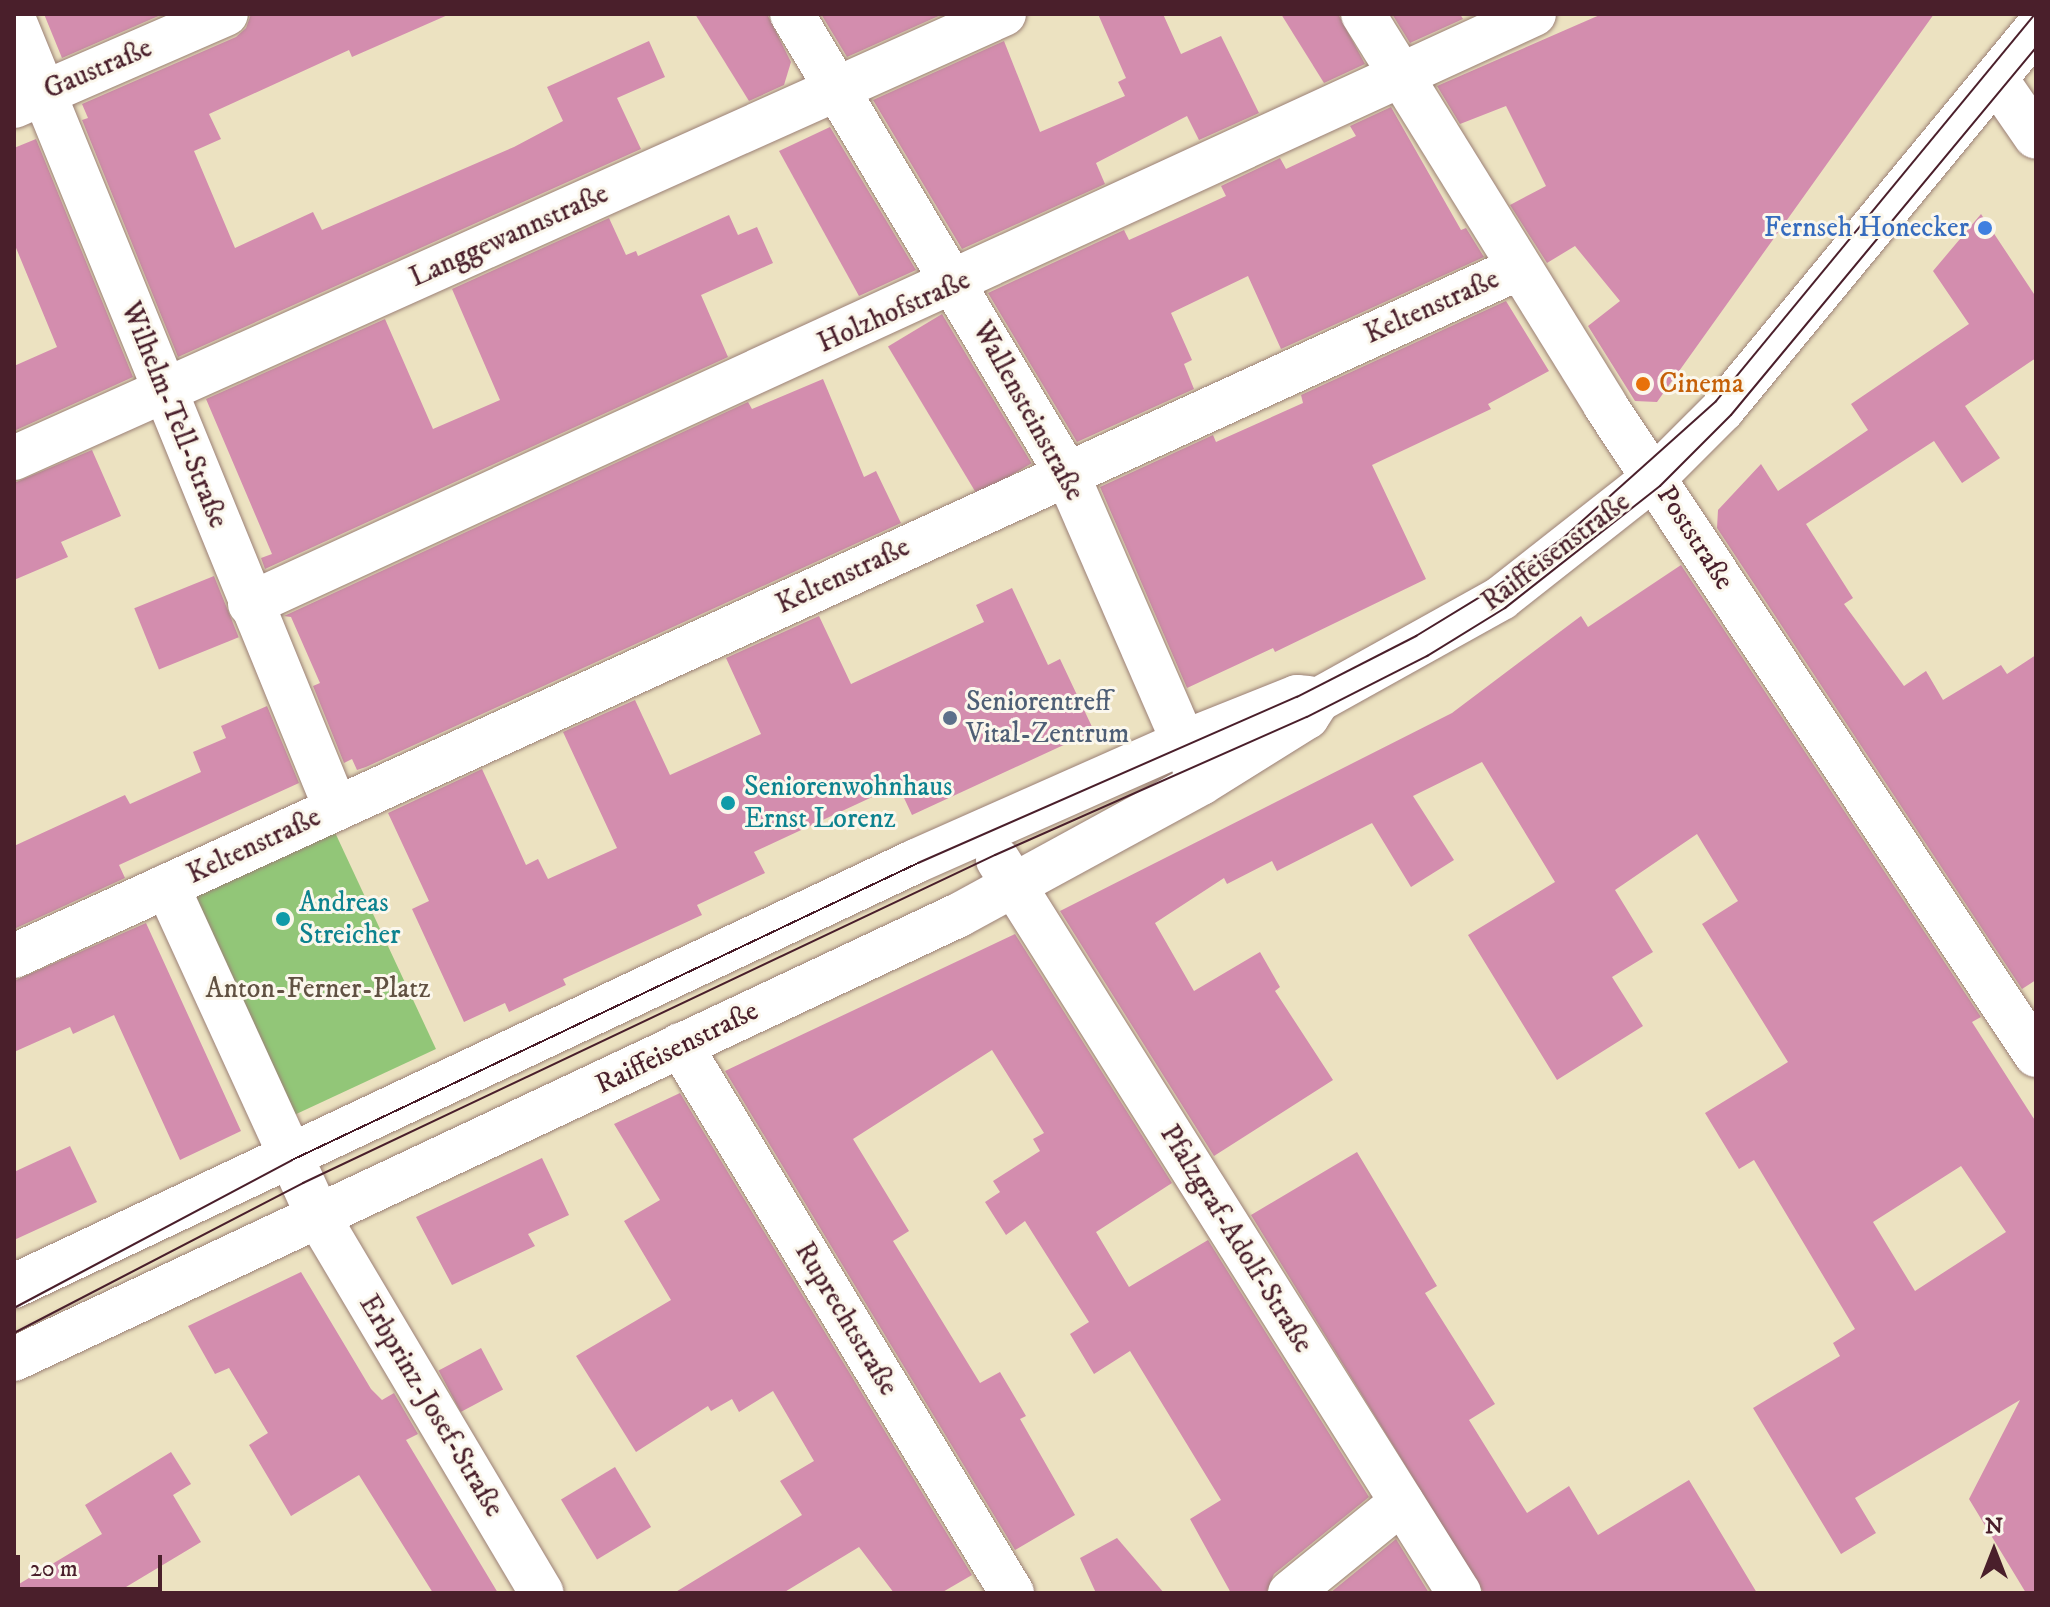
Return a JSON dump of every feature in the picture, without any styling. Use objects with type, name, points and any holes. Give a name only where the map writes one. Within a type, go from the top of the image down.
[{"type":"street","name":"Gaustraße","points":[[30,99],[226,14]]},
{"type":"street","name":"Wallensteinstraße","points":[[792,14],[957,283],[1067,474],[1201,783]]},
{"type":"street","name":"Langgewannstraße","points":[[14,458],[1004,14]]},
{"type":"street","name":"Poststraße","points":[[1363,14],[1519,268],[2036,1055]]},
{"type":"street","name":"Holzhofstraße","points":[[250,604],[957,283],[1534,14]]},
{"type":"street","name":"Wilhelm-Tell-Straße","points":[[14,20],[30,99],[163,391],[336,809]]},
{"type":"street","name":"Raiffeisenstraße","points":[[14,1359],[319,1218],[1014,886],[1201,783],[1307,717],[1318,700],[1501,598],[1655,477],[1722,410],[2036,29]]},
{"type":"street","points":[[1996,79],[2036,137]]},
{"type":"street","name":"Keltenstraße","points":[[14,956],[1519,268]]},
{"type":"street","name":"Raiffeisenstraße","points":[[14,1286],[982,832],[1182,743],[1297,697],[1318,700]]},
{"type":"street","name":"Pfalzgraf-Adolf-Straße","points":[[982,832],[1459,1593]]},
{"type":"street","name":"Keltenstraße","points":[[167,886],[319,1218]]},
{"type":"street","name":"Ruprechtstraße","points":[[680,1045],[1012,1593]]},
{"type":"street","name":"Erbprinz-Josef-Straße","points":[[319,1218],[542,1593]]},
{"type":"street","points":[[1290,1593],[1402,1502]]},
{"type":"green space","name":"Anton-Ferner-Platz","points":[[332,826],[436,1049],[291,1117],[187,894]]},
{"type":"building","points":[[44,14],[163,14],[62,58]]},
{"type":"building","points":[[251,14],[450,14],[352,57],[349,50],[209,114],[221,139],[194,151],[235,248],[313,212],[322,230],[514,147],[563,121],[547,87],[649,41],[665,77],[617,98],[641,149],[178,357],[82,120],[88,118],[82,104],[236,37],[246,28]]},
{"type":"building","points":[[695,14],[767,14],[791,62],[784,85],[749,101]]},
{"type":"building","points":[[821,14],[943,14],[847,57]]},
{"type":"building","points":[[1098,14],[1163,14],[1181,54],[1221,36],[1259,113],[1199,140],[1187,116],[1096,163],[1105,184],[962,249],[873,100],[1004,41],[1040,132],[1125,96],[1118,82],[1126,78]]},
{"type":"building","points":[[1281,14],[1338,14],[1365,64],[1324,83]]},
{"type":"building","points":[[1392,14],[1460,14],[1463,19],[1410,43]]},
{"type":"building","points":[[1602,14],[1934,14],[1657,402],[1635,401],[1588,326],[1620,301],[1575,246],[1547,263],[1510,205],[1546,186],[1506,106],[1460,124],[1437,86]]},
{"type":"building","points":[[1391,107],[1461,230],[1466,228],[1484,257],[1281,349],[1248,276],[1171,313],[1192,360],[1184,364],[1194,389],[1077,442],[988,293],[1124,230],[1129,240],[1226,196],[1221,186],[1280,158],[1286,169],[1356,136],[1350,126]]},
{"type":"building","points":[[830,127],[916,270],[859,296],[779,151]]},
{"type":"building","points":[[36,139],[133,377],[14,431],[14,366],[57,347],[14,243],[14,148]]},
{"type":"building","points":[[1981,214],[2036,297],[2036,358],[1965,406],[2000,458],[1962,483],[1934,441],[1806,524],[1853,598],[1844,604],[1904,686],[1926,671],[1943,700],[2001,665],[2007,674],[2036,655],[2036,980],[2022,989],[1717,528],[1718,510],[1761,464],[1778,491],[1868,430],[1851,404],[1969,324],[1933,271]]},
{"type":"building","points":[[729,215],[738,235],[757,227],[773,263],[701,295],[728,357],[265,569],[261,558],[272,554],[206,399],[385,319],[433,429],[500,400],[452,289],[609,218],[626,255],[636,251],[638,256]]},
{"type":"building","points":[[1506,301],[1549,371],[1488,404],[1491,409],[1372,465],[1426,579],[1275,652],[1273,648],[1187,688],[1100,487],[1213,435],[1216,442],[1303,403],[1301,395]]},
{"type":"building","points":[[942,314],[1032,463],[978,496],[888,346]]},
{"type":"building","points":[[823,379],[864,477],[876,471],[901,523],[366,767],[357,770],[352,759],[344,763],[313,686],[320,683],[291,617],[284,616],[748,402],[752,409]]},
{"type":"building","points":[[92,450],[121,516],[61,542],[68,557],[14,580],[14,483]]},
{"type":"building","points":[[1681,565],[1981,1017],[1972,1022],[2036,1122],[2036,1593],[2026,1593],[1969,1499],[2020,1400],[1855,1498],[1876,1533],[1841,1554],[1753,1408],[1840,1356],[1833,1343],[1855,1329],[1754,1160],[1739,1169],[1705,1113],[1788,1062],[1702,924],[1738,901],[1697,834],[1615,890],[1653,952],[1612,977],[1643,1026],[1557,1080],[1468,935],[1555,882],[1482,762],[1413,796],[1454,860],[1411,887],[1372,823],[1277,871],[1272,861],[1227,884],[1224,878],[1155,923],[1194,991],[1260,952],[1280,987],[1275,991],[1333,1080],[1214,1156],[1060,911],[1452,713],[1581,616],[1588,627]],"holes":[[[1961,1166],[2006,1232],[1915,1291],[1873,1222]]]},
{"type":"building","points":[[214,576],[239,637],[159,669],[134,608]]},
{"type":"building","name":"Seniorenwohnhaus Ernst Lorenz","points":[[1012,588],[1048,665],[1060,659],[1094,731],[912,815],[898,785],[754,852],[765,873],[697,905],[702,915],[563,979],[566,985],[509,1012],[505,1003],[464,1022],[412,909],[429,901],[388,813],[482,769],[526,865],[538,859],[548,879],[617,848],[563,732],[635,700],[670,775],[761,734],[726,658],[819,616],[851,684],[984,622],[976,605]]},
{"type":"building","points":[[267,706],[299,783],[119,865],[125,878],[14,929],[14,846],[125,795],[130,804],[201,772],[193,752],[226,738],[221,726]]},
{"type":"building","points":[[146,923],[241,1131],[180,1160],[114,1015],[73,1034],[70,1027],[14,1052],[14,981]]},
{"type":"building","points":[[1015,934],[1172,1183],[1096,1232],[1129,1287],[1208,1240],[1369,1497],[1274,1574],[1266,1593],[1231,1593],[1190,1519],[1221,1500],[1130,1351],[1094,1374],[1070,1334],[1089,1322],[1025,1221],[1006,1235],[985,1202],[1000,1192],[993,1181],[1040,1151],[1033,1139],[1044,1133],[992,1050],[853,1139],[909,1231],[893,1241],[980,1383],[1000,1372],[1026,1416],[1020,1419],[1075,1515],[1015,1550],[725,1071]]},
{"type":"building","points":[[680,1093],[972,1575],[941,1593],[894,1593],[859,1547],[783,1593],[674,1593],[802,1515],[780,1481],[814,1461],[773,1391],[739,1412],[732,1399],[711,1411],[708,1406],[636,1452],[576,1356],[671,1300],[624,1221],[660,1200],[614,1124]]},
{"type":"building","points":[[70,1146],[97,1202],[14,1240],[14,1172]]},
{"type":"building","points":[[1357,1152],[1437,1286],[1425,1293],[1495,1404],[1469,1420],[1527,1513],[1569,1486],[1598,1535],[1689,1480],[1757,1593],[1484,1593],[1251,1215]]},
{"type":"building","points":[[542,1158],[569,1215],[528,1234],[535,1246],[452,1285],[416,1217]]},
{"type":"building","points":[[301,1272],[371,1389],[382,1400],[394,1393],[418,1434],[406,1440],[498,1593],[433,1593],[359,1475],[291,1516],[249,1445],[268,1433],[229,1368],[215,1374],[188,1326]]},
{"type":"building","points":[[481,1348],[503,1389],[461,1412],[439,1371]]},
{"type":"building","points":[[171,1452],[191,1484],[173,1495],[201,1542],[116,1593],[14,1593],[14,1587],[102,1534],[85,1505]]},
{"type":"building","points":[[615,1467],[651,1527],[597,1559],[561,1499]]},
{"type":"building","points":[[1117,1538],[1164,1593],[1096,1593],[1080,1558]]},
{"type":"building","points":[[1396,1539],[1429,1593],[1330,1593]]},
{"type":"tram line","points":[[14,1308],[292,1160],[918,863],[1297,697],[1416,636],[1493,589],[1563,538],[1716,401],[2035,14]]},
{"type":"tram line","points":[[14,1333],[303,1183],[995,855],[1307,717],[1427,656],[1505,608],[1660,486],[1731,415],[2036,47]]},
{"type":"place","name":"Fernseh Honecker","points":[[1985,228]]},
{"type":"place","name":"Cinema","points":[[1643,384]]},
{"type":"place","name":"Seniorentreff Vital-Zentrum","points":[[950,718]]},
{"type":"place","name":"Seniorenwohnhaus Ernst Lorenz","points":[[728,803]]},
{"type":"place","name":"Andreas Streicher","points":[[283,919]]}]
